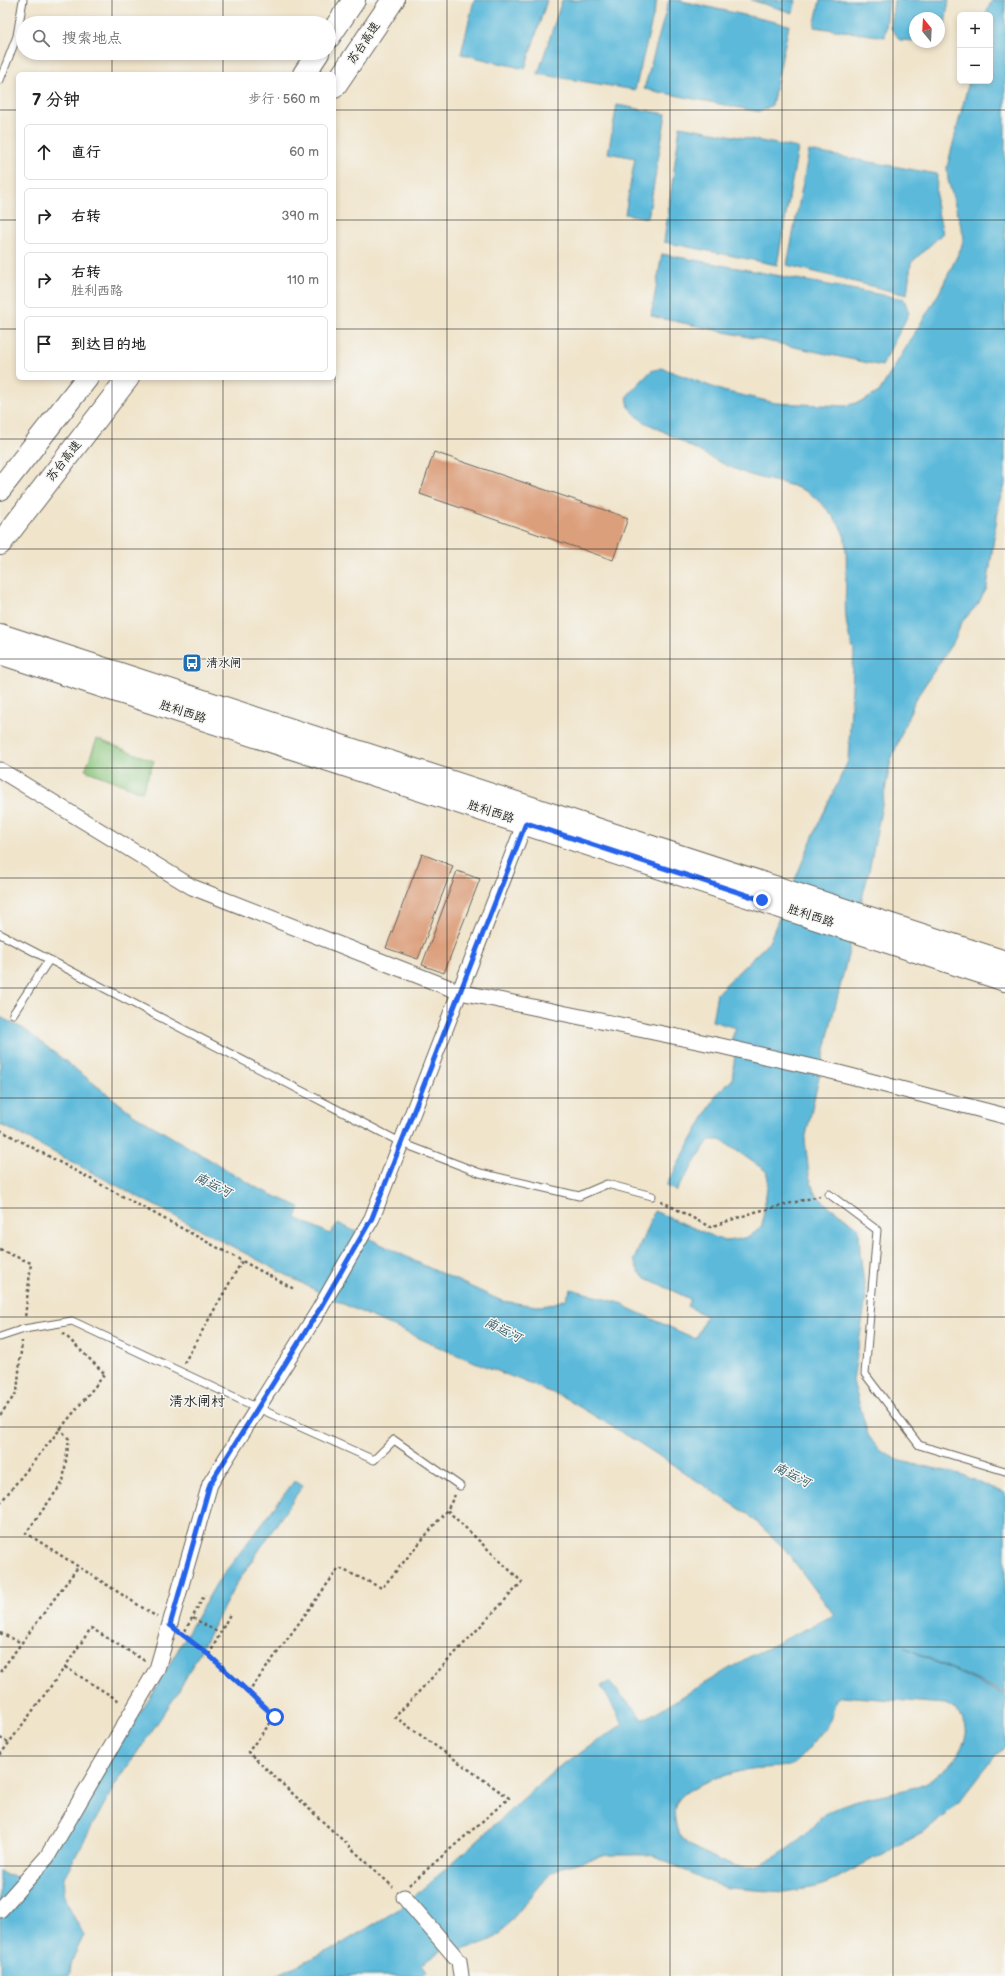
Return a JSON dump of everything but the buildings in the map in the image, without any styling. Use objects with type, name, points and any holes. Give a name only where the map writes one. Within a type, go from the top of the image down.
[{"type":"main road","points":[[336,27],[354,0]]},
{"type":"main road","name":"苏台高速","points":[[336,84],[393,0]]},
{"type":"main road","points":[[305,72],[313,60]]},
{"type":"main road","points":[[0,489],[85,380]]},
{"type":"main road","name":"苏台高速","points":[[0,544],[126,380]]},
{"type":"main road","name":"胜利西路","points":[[0,635],[528,815],[864,924],[1005,962]]},
{"type":"main road","name":"胜利西路","points":[[0,653],[528,815]]},
{"type":"main road","name":"胜利西路","points":[[864,924],[1005,980]]},
{"type":"street","points":[[0,770],[192,887],[460,992],[721,1046],[835,1072],[1005,1116]]},
{"type":"street","points":[[0,1910],[47,1857],[157,1669],[210,1484],[319,1310],[372,1218],[528,815]]},
{"type":"street","points":[[402,1895],[460,1969]]},
{"type":"lane","points":[[20,16],[23,0]]},
{"type":"lane","points":[[0,80],[16,39]]},
{"type":"lane","points":[[0,934],[402,1143],[480,1173],[579,1196],[607,1184],[652,1196]]},
{"type":"lane","points":[[13,1014],[49,960]]},
{"type":"lane","points":[[829,1194],[877,1230],[865,1374],[919,1444],[1005,1470]]},
{"type":"lane","points":[[0,1336],[24,1329],[72,1321],[258,1408],[374,1460],[394,1440],[460,1486]]},
{"type":"path","points":[[0,1130],[294,1290]]},
{"type":"path","points":[[652,1196],[710,1227],[755,1212],[829,1194]]},
{"type":"path","points":[[179,1371],[242,1261]]},
{"type":"path","points":[[0,1503],[59,1428],[105,1374],[54,1324]]},
{"type":"path","points":[[59,1428],[69,1439],[63,1482],[26,1533],[170,1625],[209,1655],[275,1717],[248,1752],[402,1895],[509,1798],[395,1717],[522,1582],[447,1510]]},
{"type":"path","points":[[248,1693],[339,1568],[382,1588],[447,1510],[460,1486]]},
{"type":"path","points":[[0,1672],[78,1567]]},
{"type":"path","points":[[182,1634],[194,1618],[205,1594]]},
{"type":"path","points":[[209,1655],[230,1614]]},
{"type":"path","points":[[194,1618],[219,1633]]},
{"type":"path","points":[[0,1755],[65,1667],[91,1628],[157,1669]]},
{"type":"path","points":[[0,1633],[22,1643]]},
{"type":"path","points":[[65,1667],[133,1710]]},
{"type":"path","points":[[0,1738],[10,1743]]},
{"type":"green space","points":[[97,739],[154,761],[142,792],[85,770]]},
{"type":"water","points":[[474,0],[547,0],[525,69],[461,54]]},
{"type":"water","points":[[562,0],[657,0],[635,90],[538,74]]},
{"type":"water","points":[[669,0],[677,0],[789,25],[772,105],[760,112],[644,89]]},
{"type":"water","points":[[751,0],[796,0],[793,13]]},
{"type":"water","points":[[820,0],[889,0],[885,37],[814,27]]},
{"type":"water","points":[[894,0],[949,0],[945,24],[945,12],[909,12],[909,41],[900,40],[891,28]]},
{"type":"water","name":"南运河","points":[[992,0],[1005,0],[1005,485],[999,502],[987,588],[978,604],[962,622],[955,639],[915,700],[891,760],[869,871],[831,1023],[805,1140],[809,1175],[814,1192],[826,1204],[859,1228],[860,1253],[866,1298],[853,1381],[868,1435],[879,1450],[900,1461],[960,1474],[1005,1493],[1005,1693],[904,1647],[1005,1695],[1005,1747],[995,1756],[958,1803],[930,1828],[830,1882],[817,1887],[784,1892],[728,1888],[715,1884],[651,1855],[607,1855],[562,1867],[550,1874],[498,1936],[486,1942],[453,1953],[446,1947],[422,1964],[427,1971],[421,1976],[274,1976],[336,1947],[399,1909],[556,1769],[623,1724],[601,1686],[609,1682],[642,1718],[648,1717],[747,1658],[834,1615],[784,1548],[749,1515],[641,1444],[563,1397],[452,1353],[332,1299],[0,1124],[0,1017],[24,1029],[133,1114],[259,1189],[300,1207],[296,1218],[330,1234],[338,1223],[425,1266],[502,1301],[537,1306],[549,1305],[566,1299],[571,1289],[624,1304],[628,1308],[696,1339],[706,1316],[687,1306],[690,1299],[642,1276],[638,1271],[634,1260],[654,1211],[724,1241],[750,1236],[762,1225],[768,1179],[766,1171],[721,1140],[709,1140],[676,1191],[666,1186],[718,1092],[732,1080],[736,1045],[730,1043],[736,1028],[712,1021],[717,993],[769,942],[816,829],[848,761],[854,651],[849,637],[845,609],[846,554],[844,534],[836,521],[825,508],[809,493],[801,489],[784,483],[750,475],[729,467],[642,421],[629,408],[627,396],[651,371],[662,368],[723,391],[776,403],[845,406],[863,401],[879,392],[939,293],[961,248],[964,237],[948,180],[947,167],[968,84],[993,84],[993,12],[986,12]],"holes":[[[842,1696],[945,1704],[954,1709],[964,1720],[966,1730],[965,1740],[961,1749],[949,1765],[933,1779],[914,1787],[855,1801],[832,1810],[821,1818],[789,1848],[771,1859],[752,1866],[742,1867],[729,1864],[693,1847],[681,1838],[679,1834],[675,1819],[675,1810],[676,1804],[681,1797],[698,1785],[732,1773],[751,1769],[778,1767],[794,1763],[824,1730],[831,1718],[836,1699]]]},
{"type":"water","points":[[617,105],[666,114],[648,218],[625,214],[635,158],[608,153]]},
{"type":"water","points":[[680,126],[798,148],[777,265],[664,242]]},
{"type":"water","points":[[809,151],[937,174],[936,204],[943,233],[911,263],[907,295],[787,265]]},
{"type":"water","points":[[662,254],[904,299],[909,313],[882,366],[651,316]]},
{"type":"water","points":[[295,1480],[303,1485],[235,1586],[177,1694],[115,1785],[64,1877],[64,1892],[66,1900],[84,1935],[73,1958],[69,1976],[0,1976],[0,1870],[6,1875],[27,1879],[150,1698],[216,1584]]},
{"type":"place","name":"清水闸","points":[[192,663]]},
{"type":"district","name":"清水闸村","points":[[197,1401]]},
{"type":"route","points":[[275,1717],[233,1680],[209,1655],[170,1625],[210,1484],[319,1310],[372,1218],[526,823],[762,900]]}]
